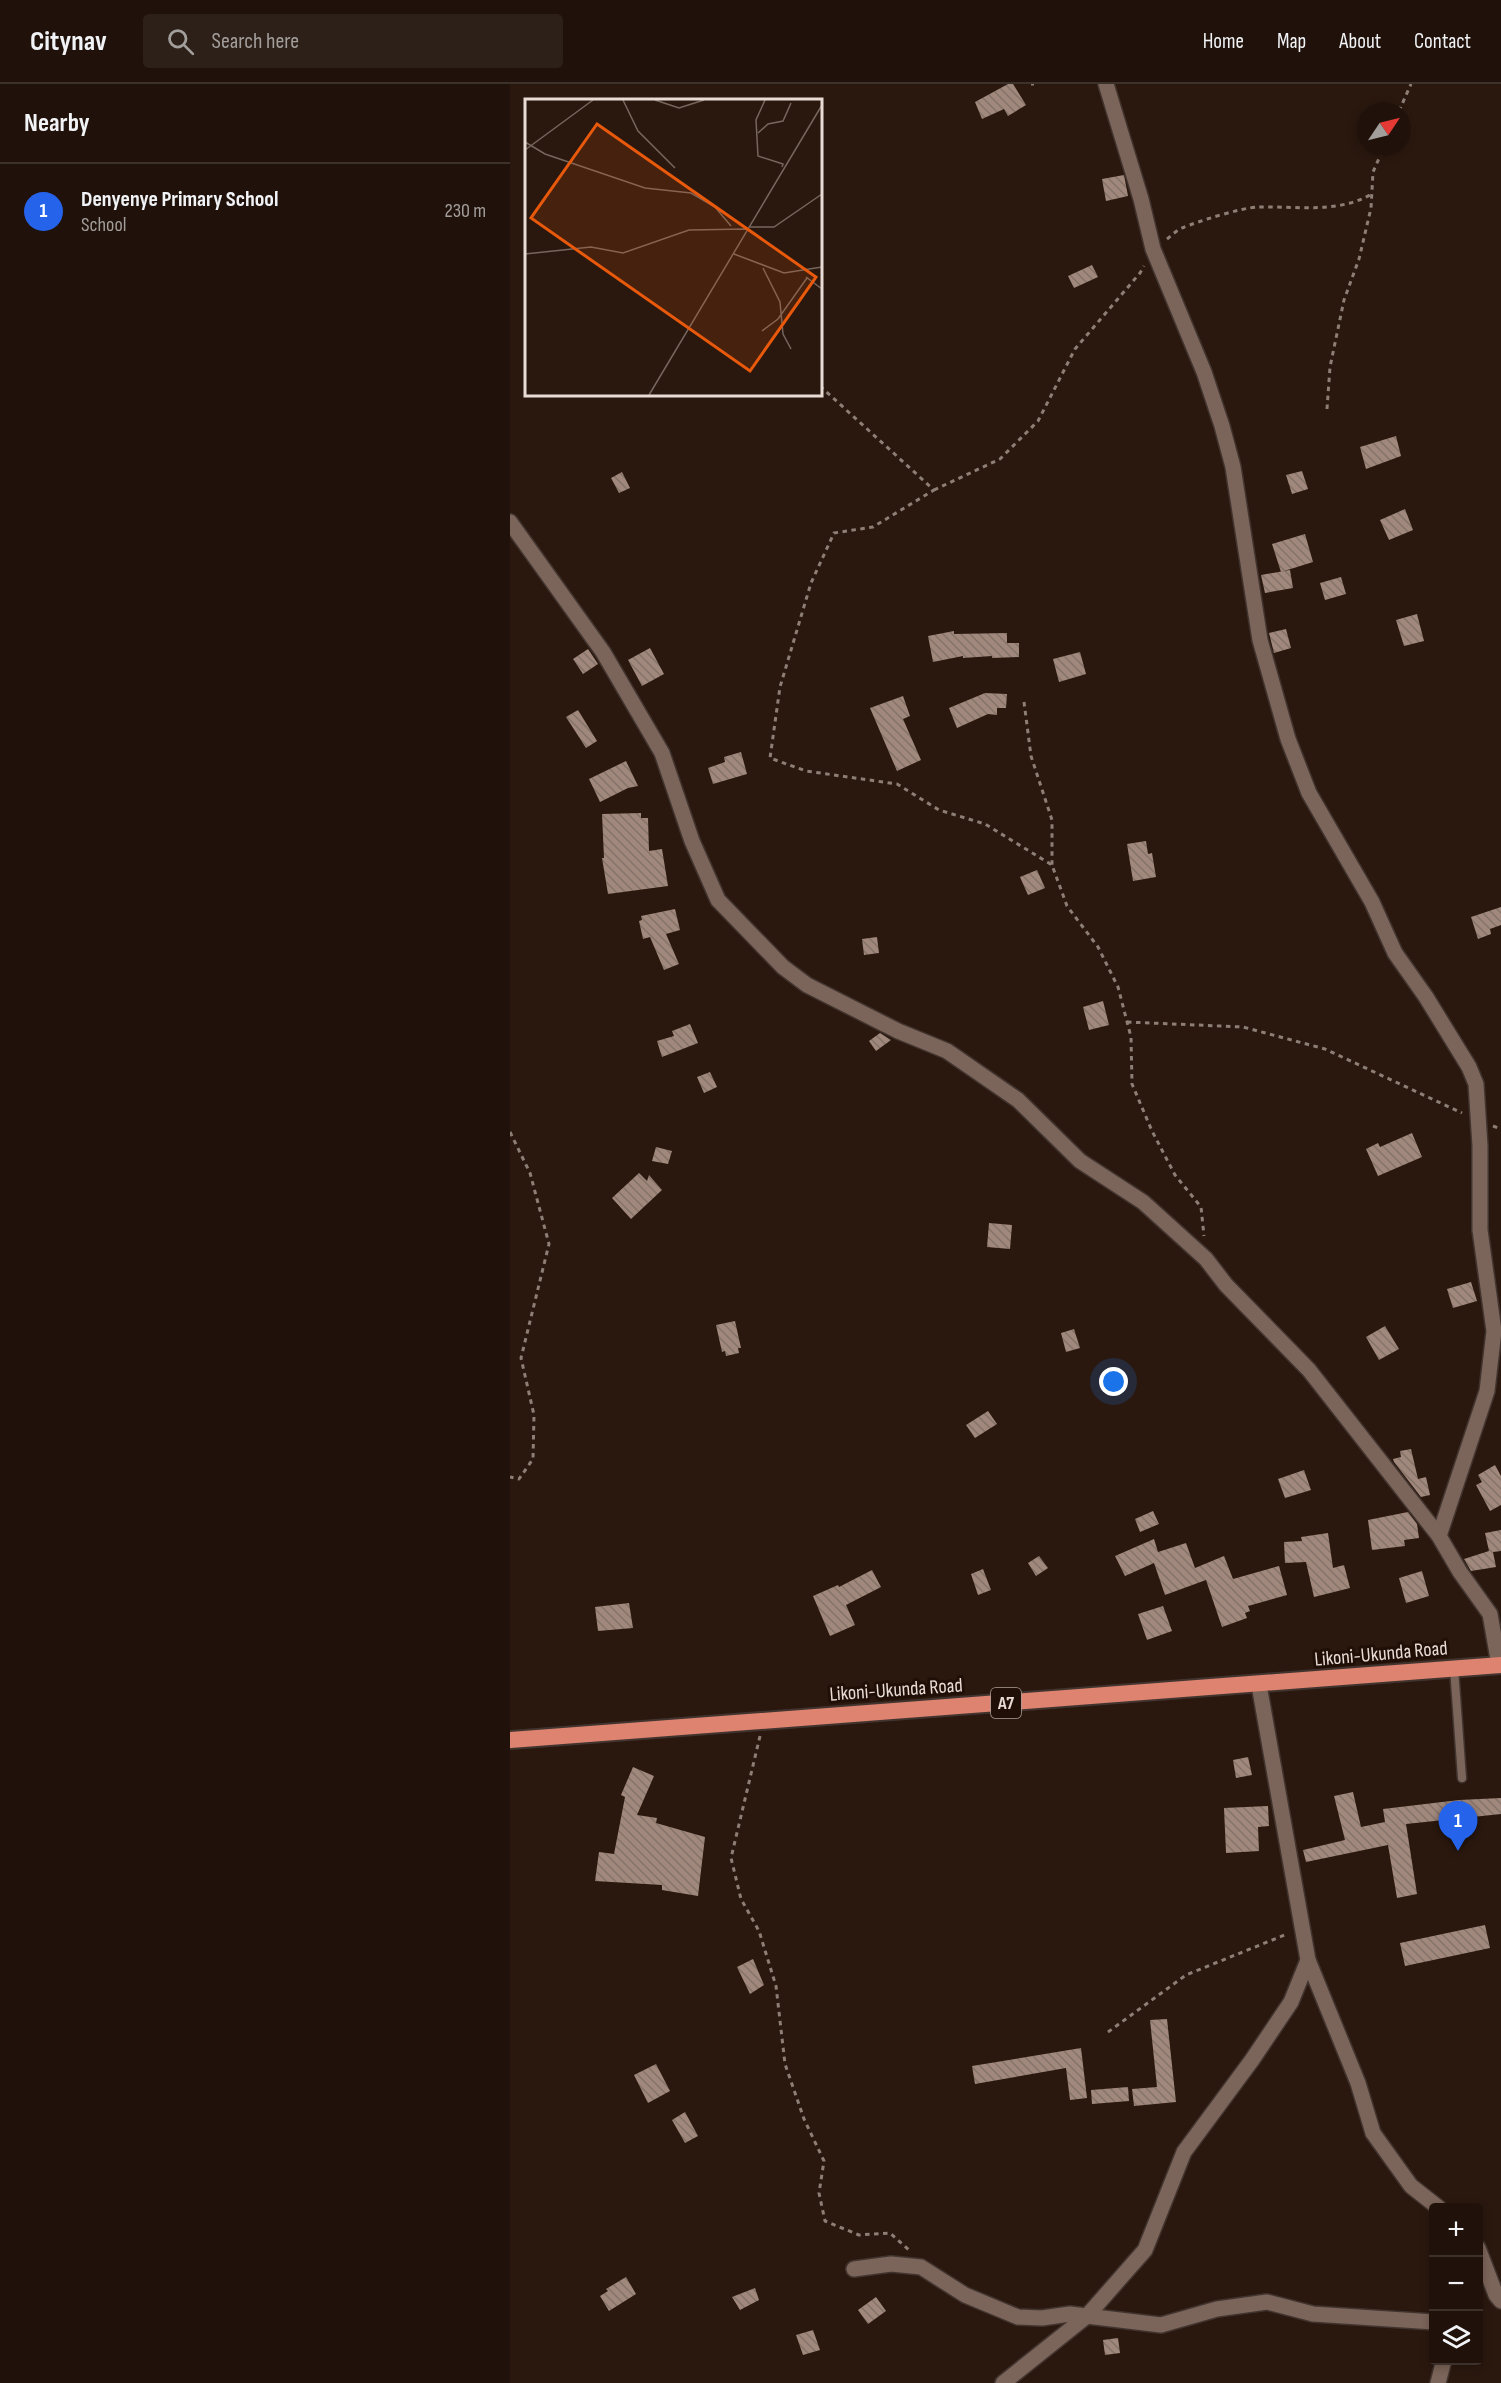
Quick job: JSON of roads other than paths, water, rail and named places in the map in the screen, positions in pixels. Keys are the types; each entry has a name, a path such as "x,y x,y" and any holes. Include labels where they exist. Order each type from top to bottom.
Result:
{"highway":[{"name":"Likoni-Ukunda Road","path":"510,1740 1500,1665"}],"street":[{"path":"1106,84 1141,199 1153,249 1204,372 1222,426 1233,467 1260,640 1288,739 1309,794 1372,902 1395,953 1426,997 1469,1067 1476,1084 1480,1230 1494,1331 1487,1391 1438,1536"},
{"path":"510,522 603,652 662,753 692,841 718,900 783,967 807,985 898,1031 947,1051 1018,1100 1080,1161 1143,1202 1206,1259 1227,1285 1309,1370 1438,1536 1490,1614 1500,1665"},
{"path":"1258,1685 1308,1960 1358,2083 1373,2133 1411,2186 1433,2203"},
{"path":"1003,2383 1088,2316 1144,2250 1184,2152 1252,2060 1291,2002 1308,1960"},
{"path":"854,2269 891,2264 921,2267 964,2295 1018,2317 1042,2319 1070,2314 1161,2325 1216,2308 1267,2302 1313,2314 1429,2322"},
{"path":"1483,2271 1501,2301"},
{"path":"1438,2383 1443,2365"}],"lane":[{"path":"1454,1668 1462,1778"}],"place":[{"name":"Denyenye Primary School","path":"1458,1851"}]}
